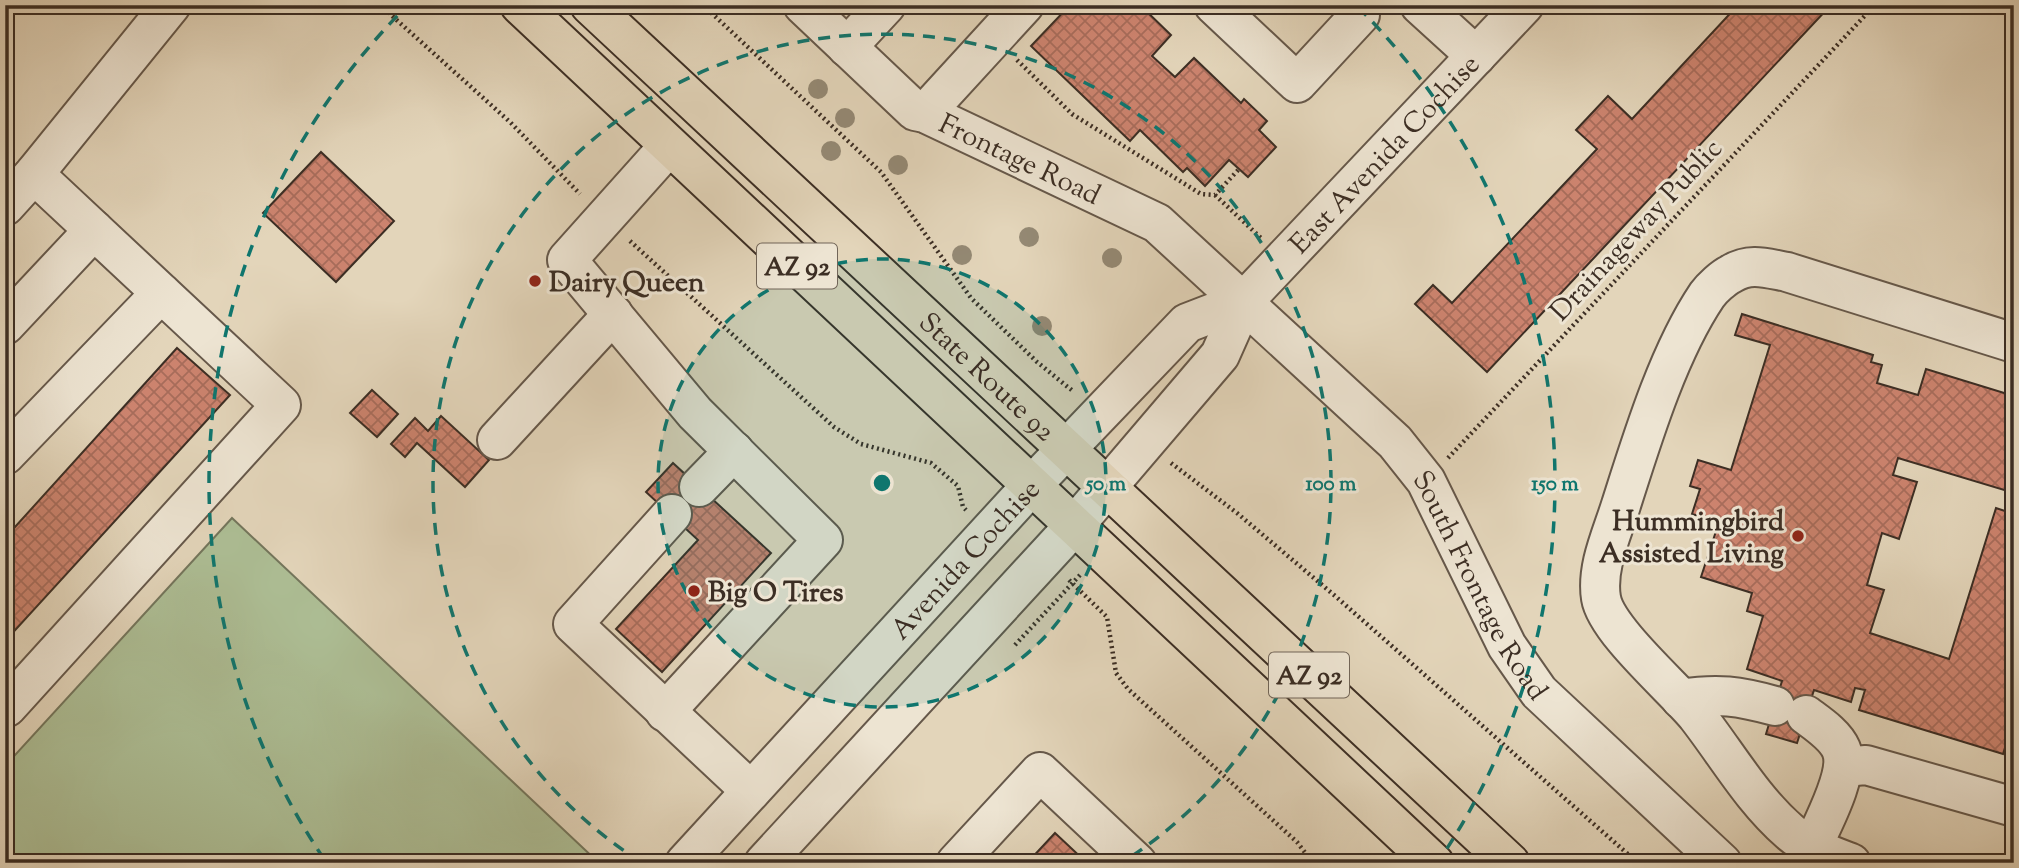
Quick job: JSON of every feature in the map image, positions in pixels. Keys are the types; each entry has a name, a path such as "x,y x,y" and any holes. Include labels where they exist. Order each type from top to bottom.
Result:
{"main road":[{"name":"State Route 92","path":"520,5 1433,863"},
{"name":"State Route 92","path":"590,5 1510,863"}],"street":[{"path":"5,206 171,5"},
{"name":"Frontage Road","path":"803,5 915,111 925,113 1157,223 1244,301"},
{"path":"848,47 886,5"},
{"path":"925,113 1024,5"},
{"path":"1214,5 1297,83 1360,9"},
{"path":"1420,5 1476,57"},
{"name":"East Avenida Cochise","path":"1244,301 1524,5"},
{"path":"665,712 823,540 695,413 567,260 669,146"},
{"path":"7,707 281,405 34,174"},
{"path":"5,325 94,230"},
{"path":"1851,863 1812,847 1793,835 1745,785 1697,716 1635,649 1606,612 1601,599 1604,559 1642,438 1679,346 1709,292 1730,274 1751,265 1787,272 2014,343"},
{"path":"5,455 161,293"},
{"name":"Avenida Cochise","path":"685,863 1066,448 1187,323 1244,301"},
{"name":"Avenida Cochise","path":"764,863 1074,526 1220,355 1244,301"},
{"name":"South Frontage Road","path":"1244,301 1395,442 1426,481 1507,646 1539,692 1722,863"},
{"path":"497,440 613,314"},
{"path":"699,487 734,451"},
{"path":"672,514 573,624 751,791"},
{"path":"1681,699 1712,694 1746,698 1790,711 1828,733 1841,749 1844,766 1812,847"},
{"path":"1844,766 1866,765 2014,807"},
{"path":"956,863 1040,772 1137,863"}],"path":[{"path":"380,5 510,122 605,218 834,427 861,444 931,463 958,486 963,508 993,528"},
{"name":"Drainageway Public","path":"1426,481 1875,5"},
{"path":"994,38 1072,114 1201,194 1215,195 1283,259"},
{"path":"1215,195 1239,169"},
{"path":"1042,561 1074,583 1107,617 1116,673 1128,689 1297,842 1312,863"}],"green space":[{"path":"232,518 599,863 5,863 5,766"}],"building":[{"path":"1070,5 1140,5 1171,35 1152,56 1175,77 1194,58 1241,103 1244,99 1267,121 1259,130 1276,147 1248,177 1229,160 1205,186 1187,168 1183,172 1140,130 1130,141 1031,46"},
{"path":"1738,5 1831,5 1487,372 1415,304 1433,285 1452,303 1597,149 1576,130 1608,96 1632,119"},
{"path":"321,152 394,221 336,282 263,213"},
{"name":"Hummingbird Assisted Living","path":"1742,314 1873,355 1871,362 1882,365 1877,383 1918,395 1926,369 2014,396 2014,493 1898,458 1893,475 1917,482 1899,539 1882,533 1867,585 1884,590 1870,633 1949,659 1996,508 2014,514 2014,719 2003,754 1859,710 1865,690 1855,688 1851,702 1814,690 1797,743 1766,734 1782,681 1747,669 1763,616 1747,611 1752,593 1701,577 1719,522 1692,514 1700,489 1690,486 1698,460 1731,470 1770,345 1735,335"},
{"path":"177,348 230,395 8,638 5,636 5,538"},
{"path":"372,390 398,414 377,437 350,413"},
{"path":"441,416 489,460 465,487 417,443 405,457 391,444 415,418 428,431"},
{"name":"Big O Tires","path":"673,463 771,553 662,672 616,629 698,540 646,492"},
{"path":"1055,833 1087,863 1027,863"}],"place":[{"name":"Dairy Queen","path":"535,281"},
{"name":"Hummingbird Assisted Living","path":"1798,536"},
{"name":"Big O Tires","path":"694,591"}]}
